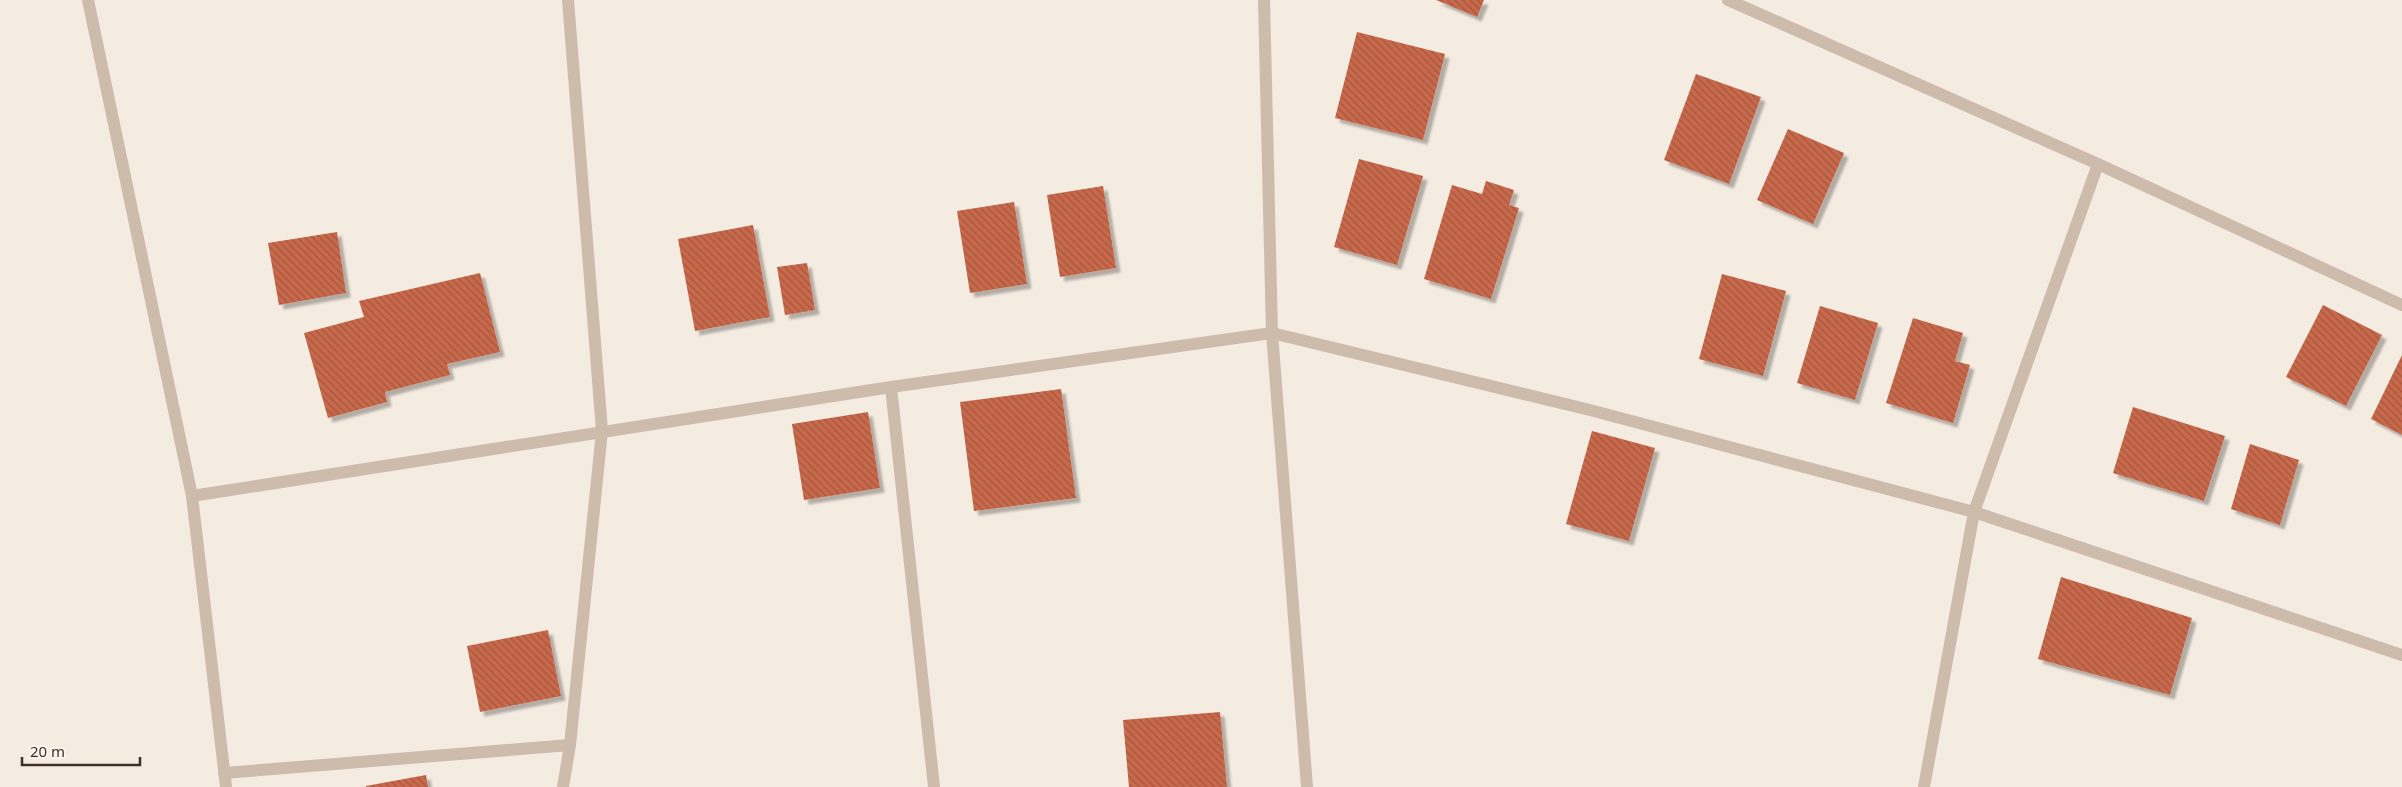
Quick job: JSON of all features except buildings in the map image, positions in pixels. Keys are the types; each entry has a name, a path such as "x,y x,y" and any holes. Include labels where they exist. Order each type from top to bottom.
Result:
{"street":[{"path":"88,0 192,496 226,787"},
{"path":"563,787 570,745 602,431 568,0"},
{"path":"1264,0 1272,333 1307,787"},
{"path":"1728,0 2098,164 2402,305"},
{"path":"1924,787 1974,512 2098,164"},
{"path":"192,496 891,387 1272,333 1590,410 1974,512 2402,655"},
{"path":"891,387 934,787"},
{"path":"224,773 570,745"}]}
